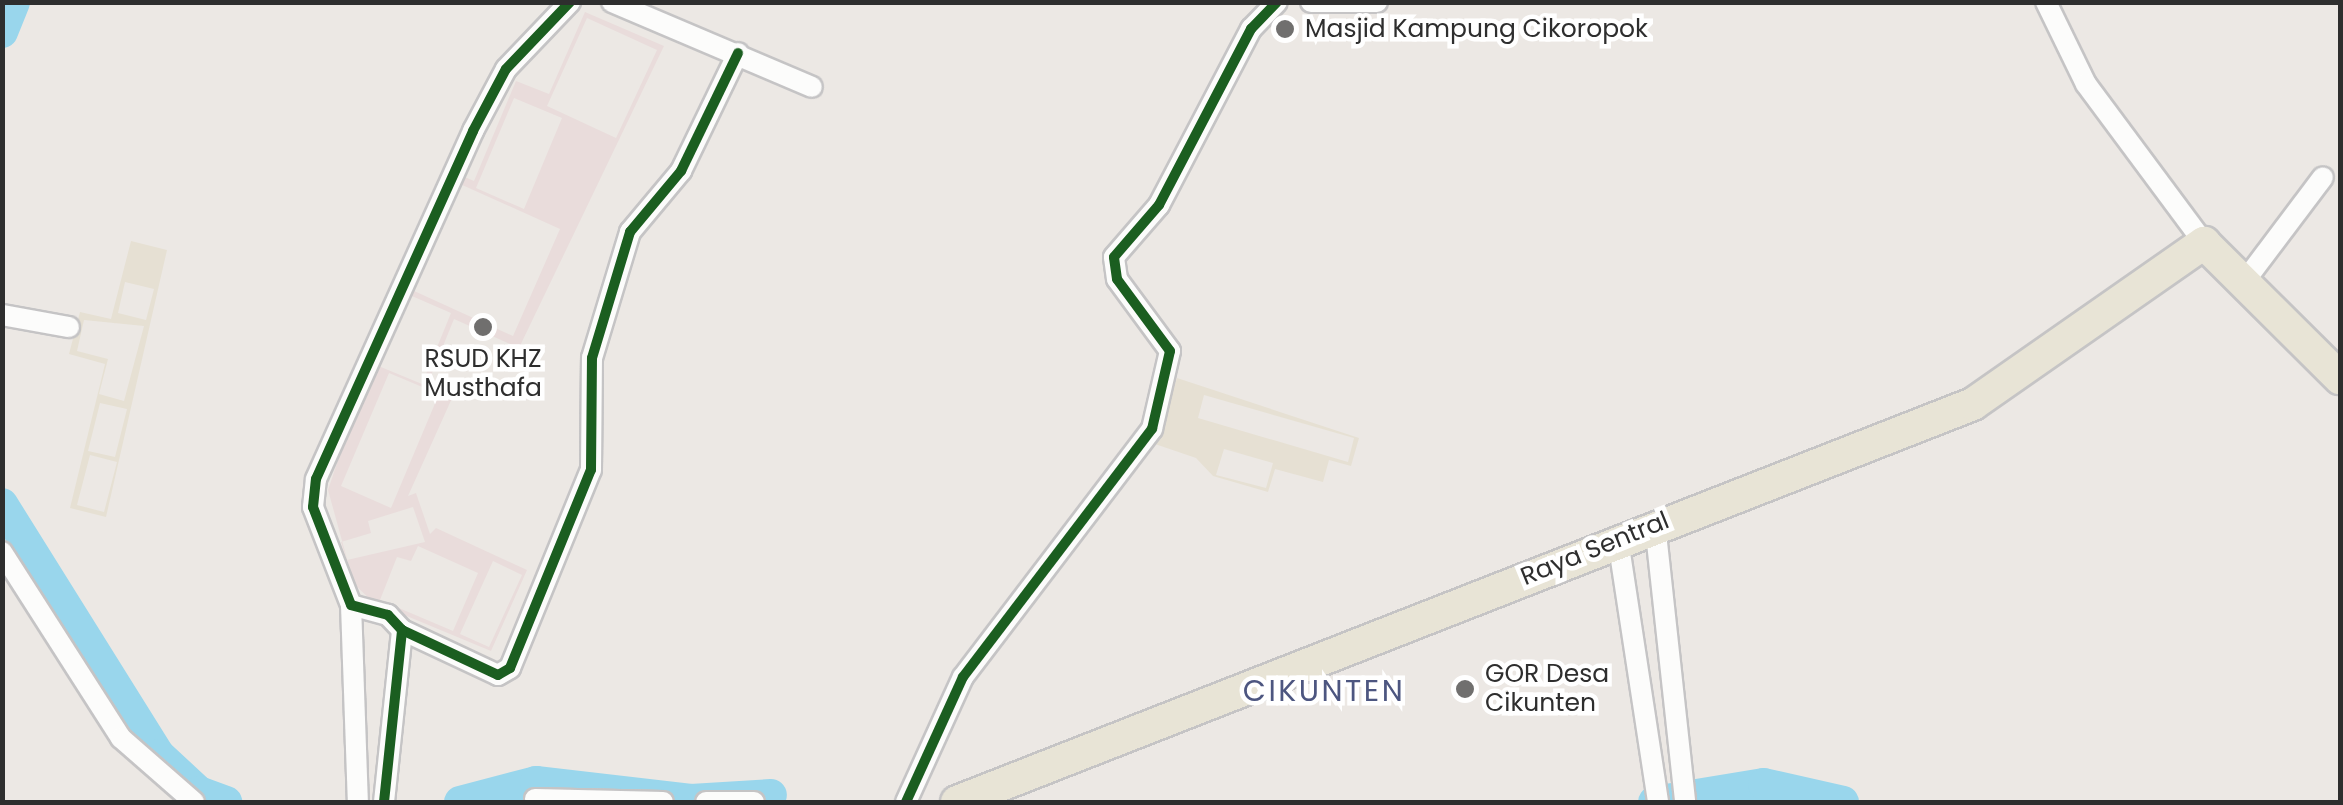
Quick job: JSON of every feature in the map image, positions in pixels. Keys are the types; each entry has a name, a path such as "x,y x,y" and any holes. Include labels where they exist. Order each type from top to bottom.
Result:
{"main road":[{"path":"2204,243 2340,378"},
{"name":"Raya Sentral","path":"957,802 1655,524 1973,404 2204,243"}],"street":[{"path":"358,802 352,605 313,508 334,426 506,70 570,2"},
{"path":"612,2 812,87"},
{"path":"906,802 963,677 1152,428 1170,351 1117,279 1114,257 1159,205 1251,30 1278,2"},
{"path":"1311,2 1376,2"},
{"path":"2046,2 2086,84 2204,243"},
{"path":"352,605 388,614 402,630 498,675 510,668 591,470 592,358 630,232 681,171 738,53"},
{"path":"2244,282 2323,177"},
{"path":"2,315 70,327"},
{"path":"1655,524 1685,802"},
{"path":"1618,540 1658,802"},
{"path":"2,552 121,738 194,802"},
{"path":"384,802 390,694 402,630"},
{"path":"353,692 390,694"},
{"path":"535,800 663,802"},
{"path":"714,800 754,802"}],"shaded area":[{"name":"RSUD KHZ Musthafa","path":"585,12 664,46 519,348 454,319 428,383 453,396 408,496 416,493 430,534 436,528 527,570 491,651 373,602 354,584 347,560 425,542 413,507 368,521 371,533 342,542 328,490 373,356 453,172 474,181 516,81 549,94","holes":["587,18 657,50 616,138 547,106","514,98 562,118 524,209 476,188","460,184 560,229 513,336 412,290","405,293 451,313 422,384 376,365","389,373 439,394 391,508 341,486","418,546 478,573 453,631 380,600 397,557 411,561","493,561 522,575 489,647 460,634"]},
{"path":"131,241 167,250 106,517 70,508 105,364 69,354 80,312 111,319","holes":["125,282 154,289 146,320 118,313","84,320 144,326 124,401 99,394 108,359 77,351","100,403 127,409 115,457 88,451","90,455 117,462 104,512 77,505"]},
{"path":"1177,378 1359,438 1351,466 1329,460 1323,482 1275,469 1268,492 1213,476 1196,458 1155,444","holes":["1204,395 1354,438 1348,462 1198,418","1224,449 1273,463 1266,488 1216,475"]}],"waterway":[{"path":"2,32 14,2"},
{"path":"2,504 159,755 199,792 226,802"},
{"path":"460,802 536,782 691,800 771,795"},
{"path":"1654,802 1764,784 1843,802"}],"cycle path":[{"path":"384,802 402,630 388,615 351,605 313,507 316,479 473,131 506,69 570,2"},
{"path":"906,802 963,677 1152,429 1170,351 1117,279 1114,257 1159,205 1251,29 1277,2"},
{"path":"402,630 498,675 510,668 591,470 592,358 630,232 681,171 738,53"}],"place":[{"name":"Masjid Kampung Cikoropok","path":"1285,29"},
{"name":"RSUD KHZ Musthafa","path":"483,327"},
{"name":"GOR Desa Cikunten","path":"1465,689"}],"district":[{"name":"CIKUNTEN","path":"1324,691"}]}
